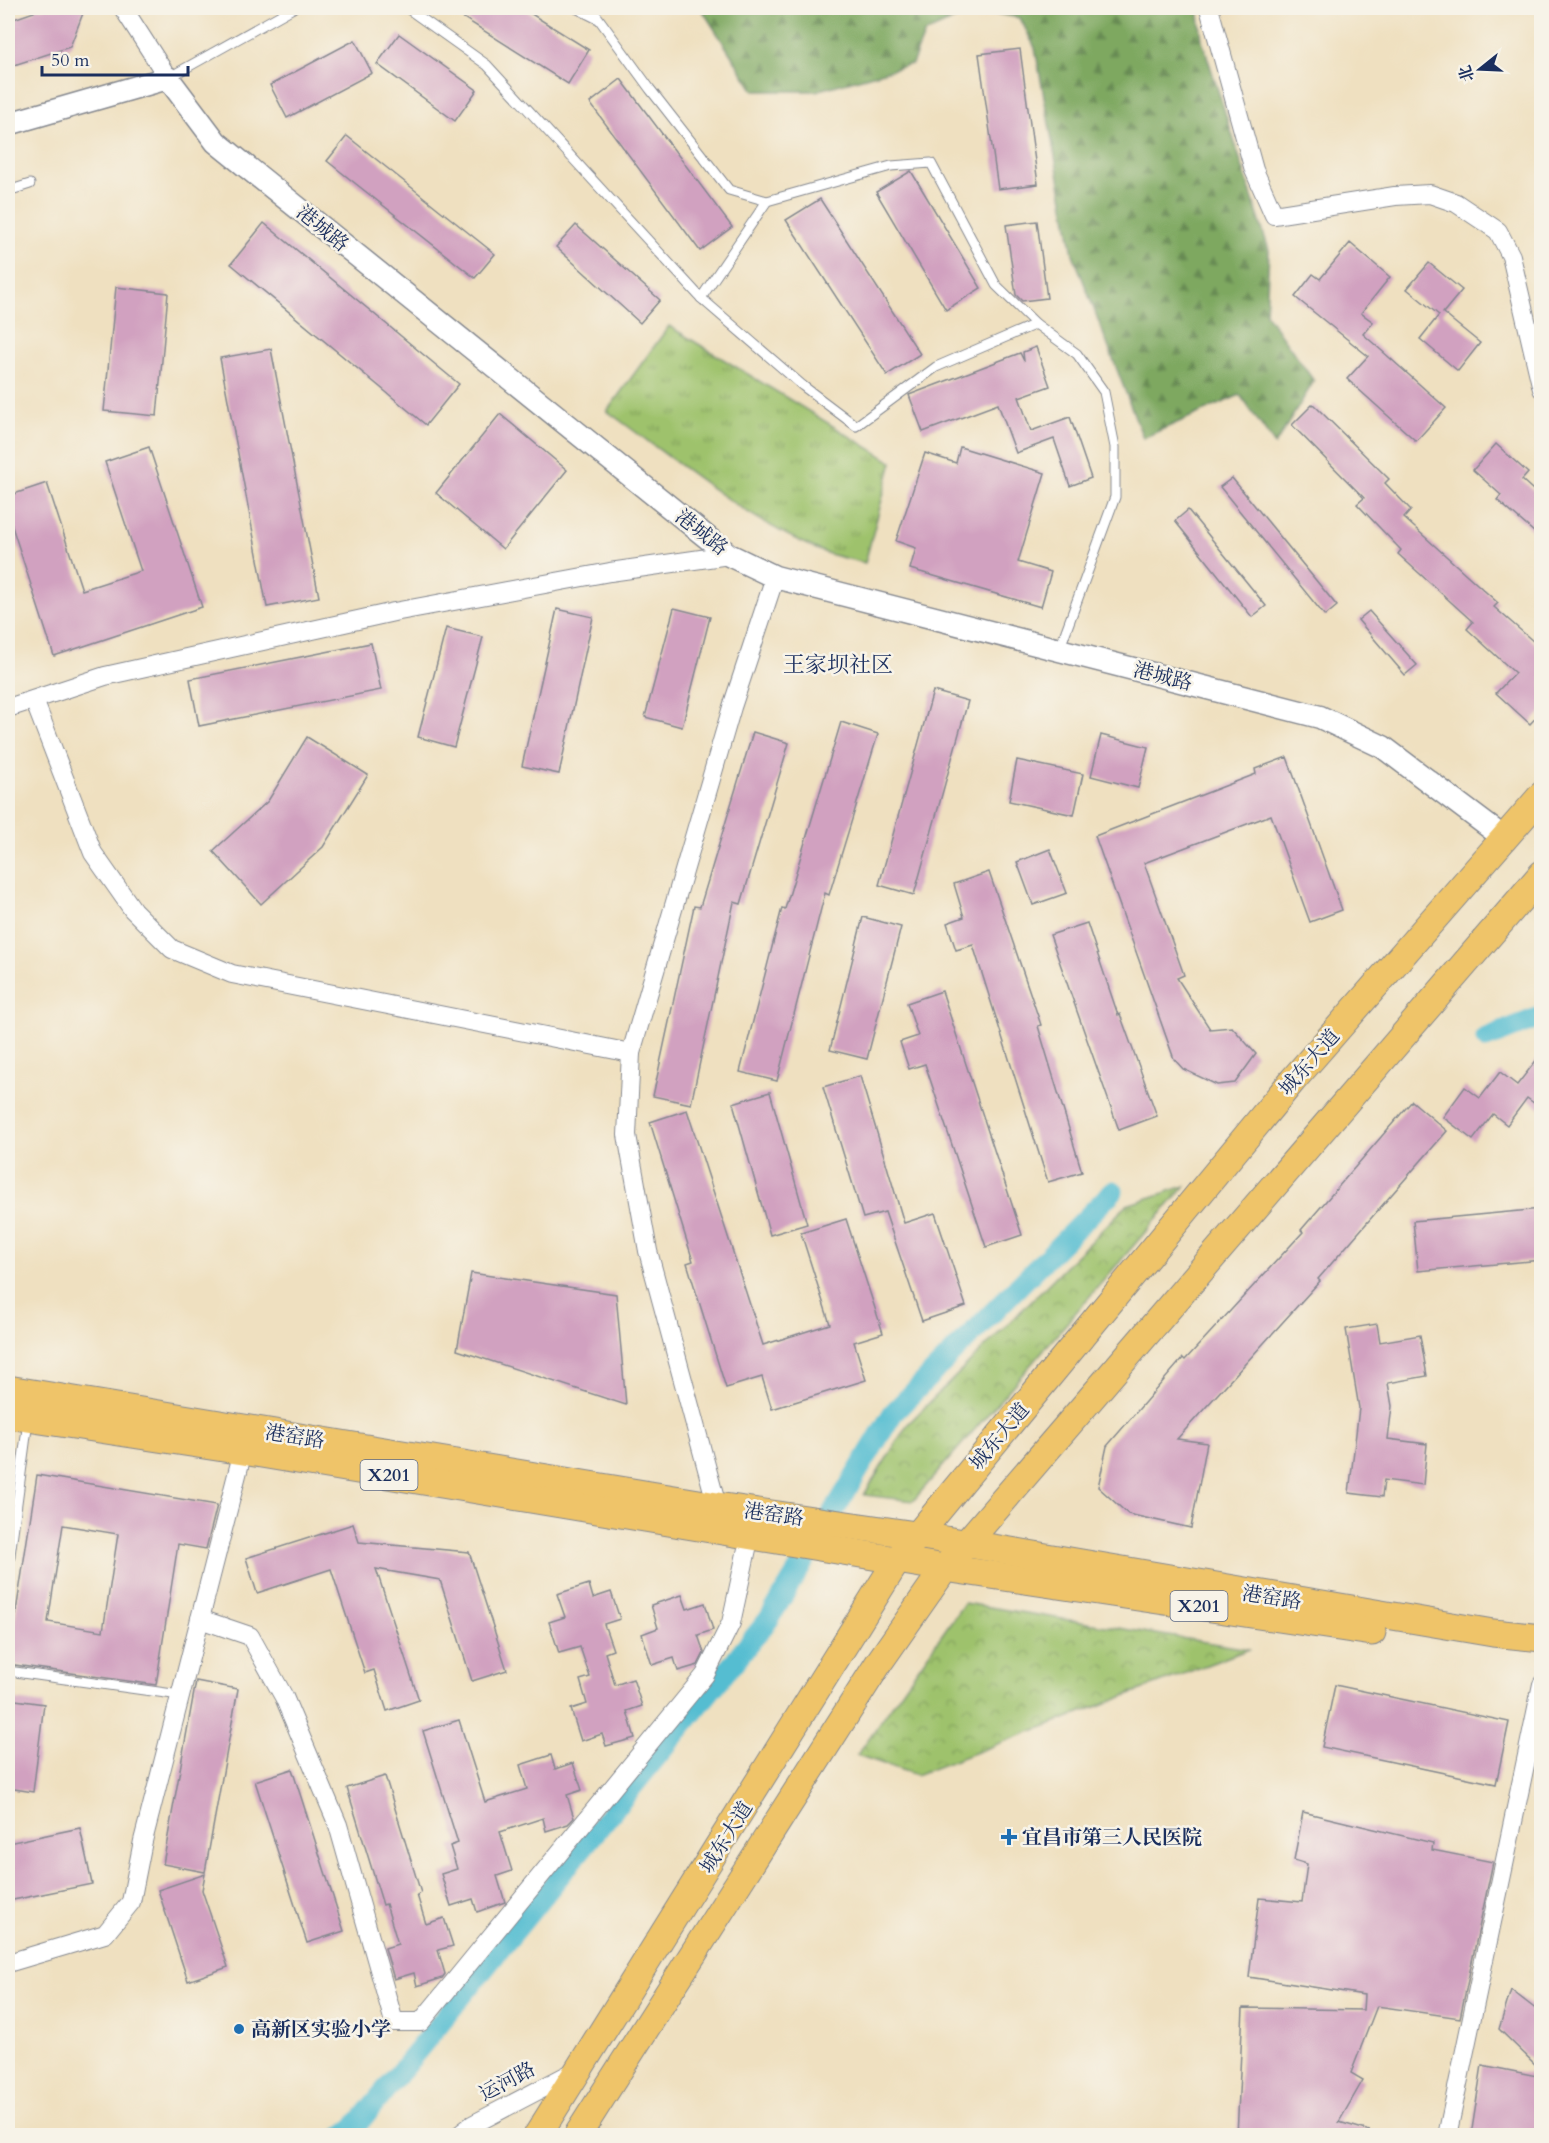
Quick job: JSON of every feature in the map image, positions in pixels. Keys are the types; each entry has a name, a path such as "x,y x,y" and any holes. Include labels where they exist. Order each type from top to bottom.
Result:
{"main road":[{"name":"城东大道","path":"537,2136 898,1559 1293,1080 1542,795"},
{"name":"城东大道","path":"577,2136 880,1661 945,1568 1542,874"},
{"name":"港窑路","path":"8,1389 717,1506 763,1529"},
{"name":"港窑路","path":"18,1416 763,1529 860,1540 916,1535 964,1545 1493,1633 1542,1638"},
{"name":"港窑路","path":"860,1540 898,1559 945,1568 1491,1650 1542,1655"}],"street":[{"path":"8,124 168,78 123,8"},
{"path":"1209,8 1254,170 1274,215 1395,196 1430,194 1456,202 1498,231 1511,256 1542,389"},
{"name":"港城路","path":"168,78 216,142 729,555 774,577 1320,717 1383,747 1504,838"},
{"path":"8,708 105,676 394,612 610,572 729,555"},
{"path":"717,1506 648,1251 627,1135 631,1053 732,707 774,577"},
{"path":"34,700 93,853 133,910 171,949 232,974 631,1053"},
{"path":"8,1963 105,1934 131,1902 143,1841 243,1451"},
{"path":"200,1619 250,1636 284,1697 338,1826 394,2022 421,2022 705,1675 731,1623 763,1529"},
{"path":"1447,2136 1542,1684"},
{"name":"运河路","path":"458,2136 472,2125 579,2069"}],"lane":[{"path":"168,78 293,8"},
{"path":"407,8 487,65 701,298 803,386 856,426 936,367 1036,324"},
{"path":"576,8 598,19"},
{"path":"591,8 729,190 767,201 891,166 932,163 996,285 1036,324 1077,354 1104,392 1115,447 1115,497 1059,650"},
{"path":"8,191 30,184"},
{"path":"701,298 767,201"},
{"path":"8,1570 18,1416"},
{"path":"8,1671 180,1695"}],"green space":[{"path":"701,8 1198,8 1202,40 1269,250 1266,314 1314,381 1275,445 1240,395 1143,438 1073,254 1035,48 1020,18 976,10 925,33 912,64 816,91 754,91"},
{"path":"669,326 892,462 865,563 821,551 764,522 710,487 607,411"},
{"path":"1185,1186 913,1501 864,1495 907,1425 1127,1205"},
{"path":"964,1603 1249,1649 916,1775 857,1755"}],"building":[{"path":"36,8 85,8 70,47 8,67 8,21 34,12"},
{"path":"448,8 522,8 589,50 568,84"},
{"path":"399,34 477,90 455,121 377,64"},
{"path":"355,40 372,73 287,118 270,85"},
{"path":"1020,49 1038,184 998,189 979,54"},
{"path":"621,79 732,227 700,251 590,103"},
{"path":"347,136 495,254 475,278 327,161"},
{"path":"911,171 981,288 946,310 876,192"},
{"path":"820,199 920,354 887,375 786,220"},
{"path":"1037,221 1047,298 1022,301 1016,295 1006,225"},
{"path":"264,223 459,384 426,425 231,264"},
{"path":"576,225 660,300 640,323 556,247"},
{"path":"1350,243 1390,277 1361,313 1373,322 1363,334 1446,408 1416,441 1347,379 1368,356 1295,297 1313,274 1320,279"},
{"path":"1429,263 1462,290 1443,313 1480,343 1458,371 1420,339 1439,315 1407,289"},
{"path":"116,287 168,293 157,416 104,411"},
{"path":"1036,347 1050,386 1019,397 1031,431 1070,417 1091,478 1070,486 1054,439 1016,453 998,404 923,432 909,395 1020,353 1024,361 1023,352"},
{"path":"271,349 319,597 267,607 220,358"},
{"path":"1313,404 1389,479 1385,483 1411,510 1404,518 1498,603 1494,607 1542,649 1542,711 1530,724 1496,693 1515,673 1467,629 1473,622 1398,554 1401,550 1357,504 1364,498 1292,425"},
{"path":"500,414 567,470 503,549 436,493"},
{"path":"1496,444 1528,473 1522,480 1542,498 1542,539 1497,500 1501,495 1473,470"},
{"path":"149,447 202,607 54,656 8,514 8,496 47,483 82,590 141,571 105,462"},
{"path":"960,447 1045,473 1018,562 1051,572 1041,607 910,569 916,548 896,541 925,453 956,463"},
{"path":"1232,478 1337,606 1325,616 1220,487"},
{"path":"1188,510 1266,606 1252,617 1175,521"},
{"path":"674,608 710,617 682,727 645,717"},
{"path":"557,609 593,617 559,774 522,766"},
{"path":"1369,611 1417,665 1405,675 1358,620"},
{"path":"446,628 483,637 454,747 418,737"},
{"path":"371,643 381,690 199,726 190,679"},
{"path":"933,691 968,701 914,895 879,885"},
{"path":"841,722 878,734 829,895 825,893 777,1081 740,1072 782,908 785,909"},
{"path":"753,732 789,743 741,904 734,902 691,1104 653,1096 694,906 700,907"},
{"path":"1101,735 1148,747 1138,788 1091,776"},
{"path":"307,737 368,775 323,847 261,904 213,851 268,801"},
{"path":"1287,757 1342,910 1310,922 1271,815 1144,863 1184,975 1177,978 1210,1029 1232,1027 1256,1054 1235,1083 1217,1085 1183,1069 1174,1059 1095,836 1256,774 1255,769"},
{"path":"1017,760 1083,774 1074,815 1009,801"},
{"path":"1050,849 1067,893 1033,905 1017,862"},
{"path":"989,872 1041,1025 1038,1026 1082,1172 1048,1182 973,945 956,950 947,923 964,917 954,884"},
{"path":"863,917 901,927 867,1059 830,1050"},
{"path":"1087,923 1118,1015 1120,1014 1157,1116 1119,1130 1050,935"},
{"path":"942,991 1022,1235 986,1247 925,1064 909,1069 900,1042 918,1036 907,1003"},
{"path":"1542,1053 1542,1109 1527,1098 1507,1125 1493,1114 1473,1140 1443,1117 1465,1087 1480,1098 1500,1072 1517,1085"},
{"path":"860,1076 904,1223 935,1213 966,1306 922,1321 885,1212 863,1218 823,1087"},
{"path":"770,1092 807,1224 770,1235 733,1103"},
{"path":"1412,1101 1447,1131 1318,1279 1320,1281 1177,1439 1207,1443 1191,1528 1128,1514 1098,1487 1107,1446 1183,1358 1185,1360 1303,1232 1301,1230"},
{"path":"687,1110 763,1345 830,1324 801,1233 846,1219 883,1333 854,1342 866,1380 772,1409 762,1377 726,1388 687,1263 693,1261 650,1122"},
{"path":"1542,1209 1542,1260 1418,1271 1413,1221"},
{"path":"471,1273 616,1294 626,1405 457,1350"},
{"path":"1377,1324 1380,1342 1420,1335 1427,1376 1388,1383 1392,1406 1388,1439 1427,1444 1423,1485 1384,1480 1382,1497 1349,1493 1359,1408 1346,1329"},
{"path":"37,1475 217,1505 206,1549 178,1544 156,1685 8,1664","holes":["63,1525 118,1534 103,1631 48,1622"]},
{"path":"353,1524 359,1542 469,1552 507,1670 472,1681 440,1580 376,1569 419,1700 387,1711 374,1670 365,1673 331,1569 257,1593 246,1558"},
{"path":"589,1584 593,1598 611,1592 620,1619 604,1624 613,1650 605,1653 615,1685 633,1679 642,1706 627,1711 635,1738 606,1746 602,1734 581,1741 571,1709 587,1704 580,1680 590,1677 580,1647 559,1653 549,1622 565,1617 557,1594"},
{"path":"682,1595 687,1609 705,1603 713,1630 698,1635 704,1653 698,1665 678,1671 674,1658 652,1665 642,1634 658,1628 651,1605"},
{"path":"196,1681 238,1689 205,1872 163,1864"},
{"path":"1335,1685 1509,1722 1496,1784 1322,1747"},
{"path":"8,1699 44,1704 33,1792 8,1788"},
{"path":"459,1720 485,1802 527,1789 520,1765 551,1755 555,1769 573,1763 582,1790 567,1795 574,1818 568,1824 546,1831 543,1818 500,1832 512,1871 497,1876 505,1902 477,1912 473,1899 451,1906 441,1874 457,1869 450,1846 458,1843 423,1731"},
{"path":"292,1769 344,1931 307,1943 255,1781"},
{"path":"385,1776 421,1893 417,1895 426,1924 444,1918 453,1946 438,1950 445,1974 442,1978 417,1986 414,1973 394,1979 385,1948 398,1944 386,1904 383,1905 347,1788"},
{"path":"1303,1812 1433,1843 1432,1850 1493,1862 1460,2018 1377,2006 1351,2073 1363,2080 1339,2122 1370,2131 1370,2136 1237,2136 1243,2008 1363,2010 1364,1995 1249,1977 1259,1898 1302,1902 1307,1864 1294,1860"},
{"path":"80,1828 92,1884 8,1901 8,1843"},
{"path":"205,1874 202,1890 228,1967 188,1981 158,1890"},
{"path":"1511,1990 1542,2014 1542,2071 1499,2029"},
{"path":"1482,2065 1542,2077 1542,2136 1471,2136"}],"waterway":[{"path":"1486,1038 1542,1016"},
{"path":"343,2136 356,2126 769,1619 893,1413 1113,1191"}],"place":[{"name":"宜昌市第三人民医院","path":"1009,1837"},
{"name":"高新区实验小学","path":"239,2029"}],"district":[{"name":"王家坝社区","path":"838,664"}]}
